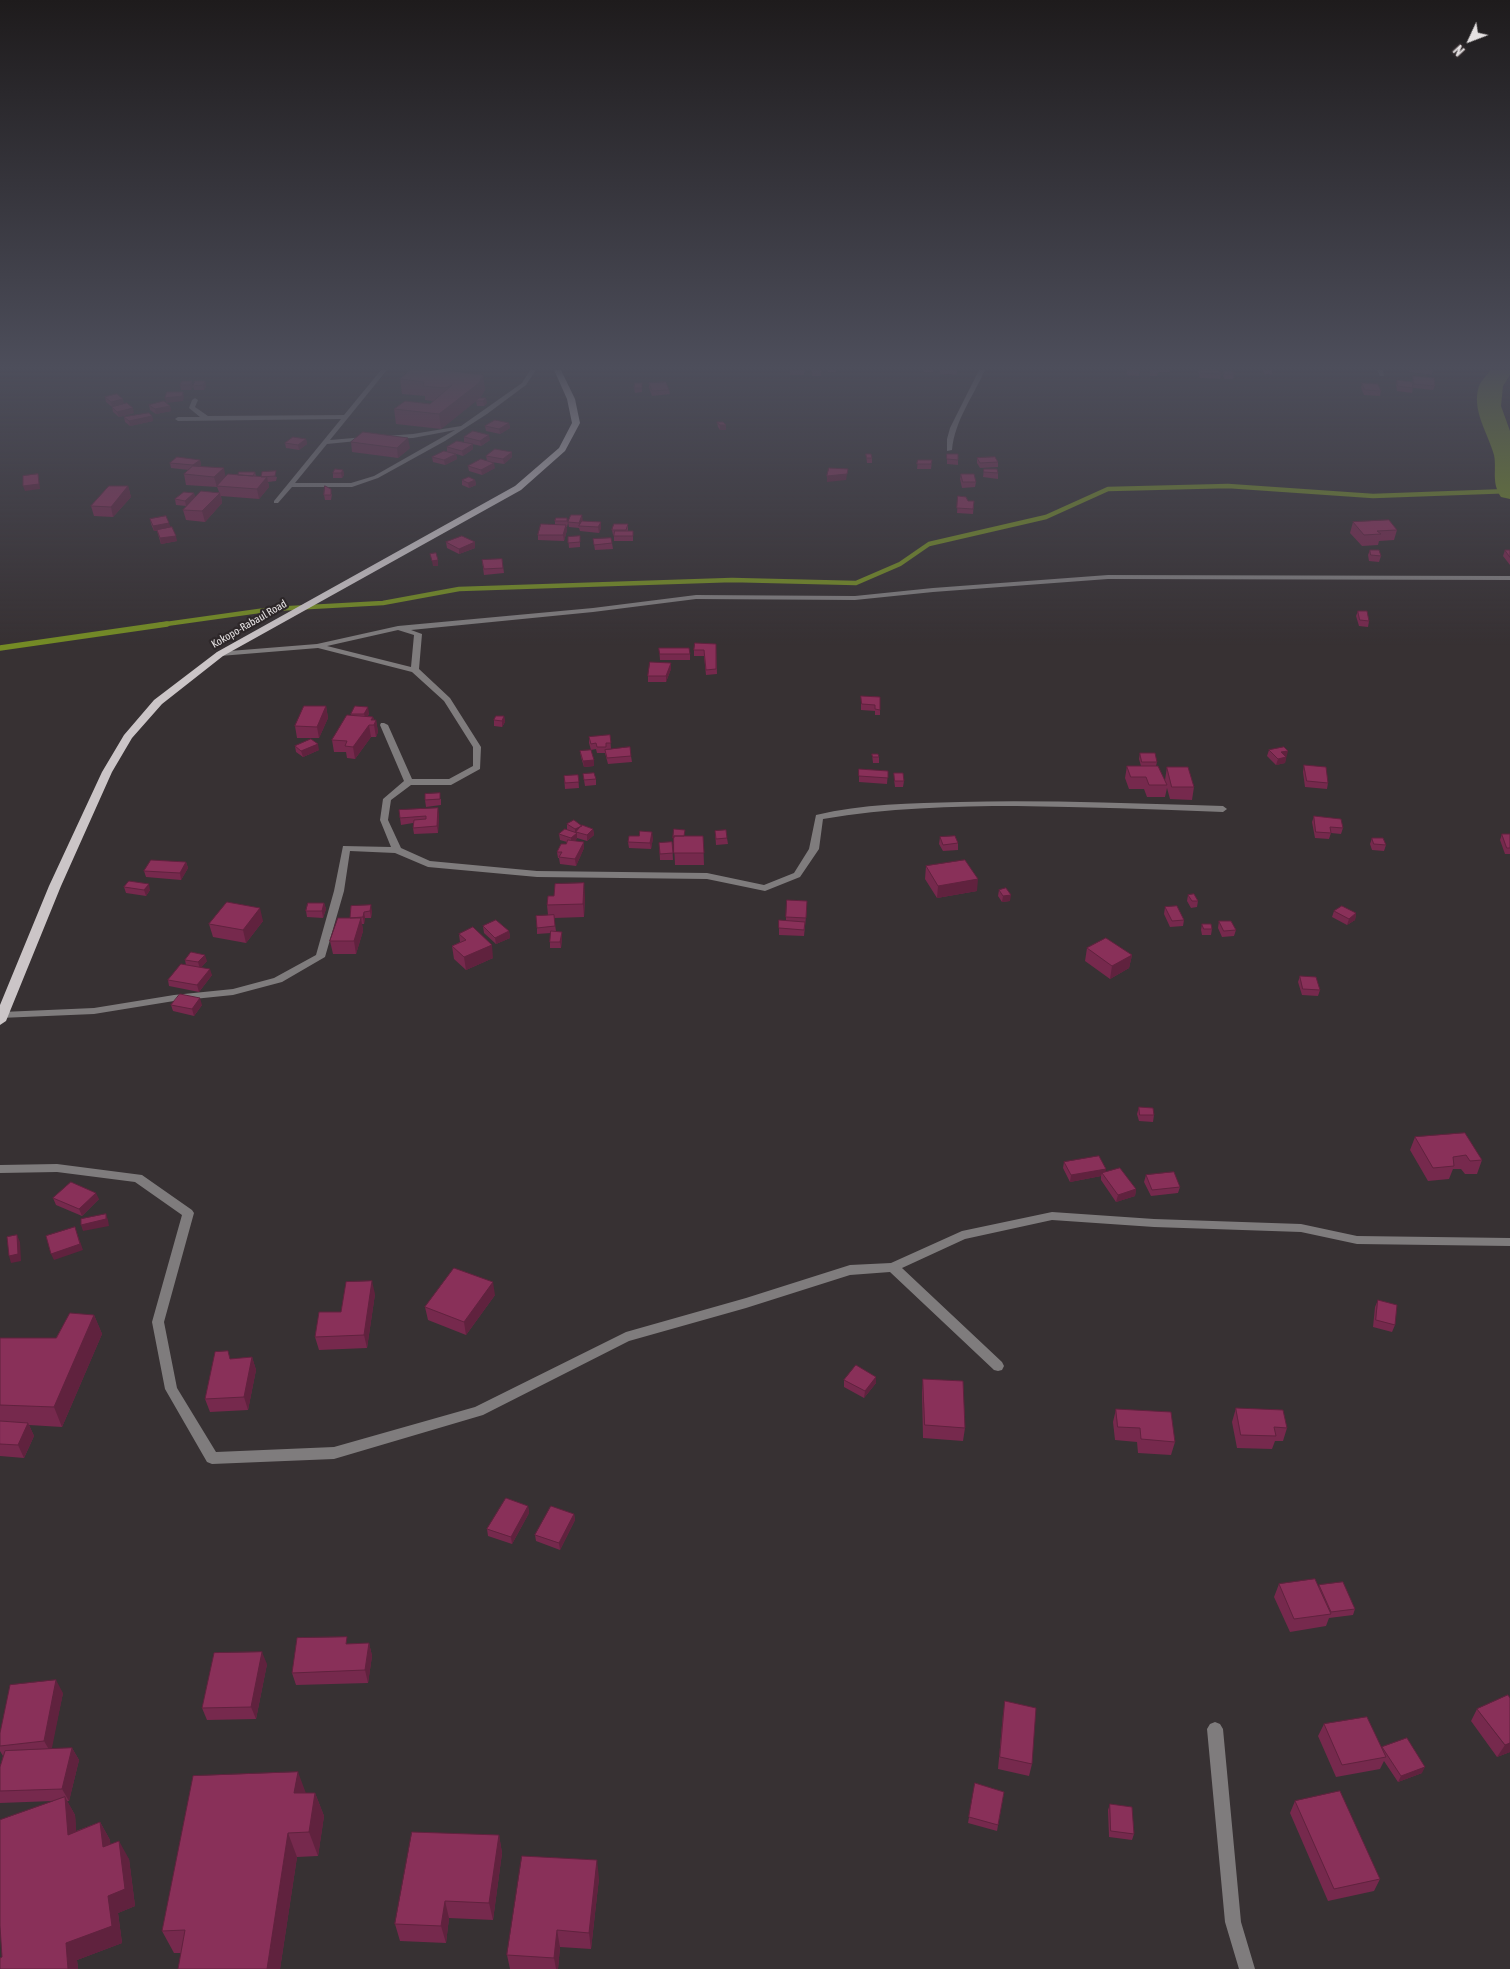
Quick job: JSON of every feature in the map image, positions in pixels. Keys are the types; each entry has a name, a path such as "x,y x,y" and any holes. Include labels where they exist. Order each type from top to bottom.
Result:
{"main road":[{"name":"Kokopo-Rabaul Road","path":"1,1018 55,886 107,772 128,737 158,702 220,654 518,488 547,462"}],"street":[{"path":"276,502 310,462"},
{"path":"291,485 352,485 376,477 405,462"},
{"path":"220,654 318,646 398,628 593,610 696,597 855,598 933,590 1108,577 1510,578"},
{"path":"398,628 418,634 415,670"},
{"path":"318,646 415,670 447,700 477,748 477,767 451,782 409,782 387,799 384,820 397,850"},
{"path":"384,726 409,782"},
{"path":"1,1018 94,1011 174,998 233,992 278,980 320,957 339,891 346,848 397,850 428,864 538,874 708,876 765,888 797,875 814,850 819,817 841,813 920,806 1042,803 1224,809"},
{"path":"0,1169 57,1168 138,1178 188,1213 158,1322 171,1389 212,1458 334,1453 478,1411 626,1337 746,1304 850,1270 893,1268 962,1235 1052,1216 1154,1223 1301,1228 1357,1240 1510,1242"},
{"path":"893,1268 998,1366"},
{"path":"1215,1729 1233,1922 1247,1969"}],"building":[{"path":"171,462 197,462 193,465 170,463"},
{"path":"476,462 494,463 481,470 468,466"},
{"path":"918,462 932,462 931,464 917,464"},
{"path":"193,466 224,468 214,477 184,474"},
{"path":"829,468 848,469 847,474 827,476"},
{"path":"335,469 343,470 341,473 333,473"},
{"path":"984,469 997,469 998,473 984,472"},
{"path":"276,471 275,476 261,477 262,472"},
{"path":"239,472 255,472 253,476 238,475"},
{"path":"38,474 39,484 23,486 23,476"},
{"path":"228,474 267,477 257,489 217,486"},
{"path":"961,474 974,474 976,482 963,482"},
{"path":"469,477 475,480 468,483 462,480"},
{"path":"109,486 128,486 111,507 91,506"},
{"path":"325,486 331,489 331,495 324,495"},
{"path":"201,491 220,493 202,511 183,510"},
{"path":"184,492 194,493 185,501 175,499"},
{"path":"958,496 966,497 968,501 974,501 973,509 957,508"},
{"path":"571,515 582,515 579,523 568,522"},
{"path":"166,516 169,523 153,526 150,519"},
{"path":"556,518 567,518 567,521 555,521"},
{"path":"1389,520 1397,530 1377,531 1381,534 1364,535 1353,522"},
{"path":"582,521 601,522 598,527 579,526"},
{"path":"541,524 566,525 563,535 538,535"},
{"path":"614,524 628,524 626,530 612,530"},
{"path":"172,527 176,536 160,538 157,530"},
{"path":"615,531 633,531 633,536 614,536"},
{"path":"462,536 475,542 459,549 446,542"},
{"path":"580,536 580,542 568,543 568,537"},
{"path":"611,538 612,543 594,545 593,539"},
{"path":"1370,550 1379,550 1381,556 1371,555"},
{"path":"1505,550 1510,550 1510,557"},
{"path":"436,553 438,560 432,561 430,554"},
{"path":"502,559 503,568 484,569 482,560"},
{"path":"1358,611 1367,611 1369,621 1360,620"},
{"path":"695,643 716,644 716,669 706,670 704,650 694,650"},
{"path":"659,648 689,648 690,654 660,654"},
{"path":"650,662 671,663 666,676 648,676"},
{"path":"861,696 880,697 880,710 875,709 875,705 862,704"},
{"path":"304,706 326,706 317,727 295,726"},
{"path":"355,706 368,707 364,714 351,714"},
{"path":"347,715 373,717 371,720 376,720 374,725 369,725 353,747 345,746 347,741 332,740"},
{"path":"496,716 504,716 502,721 494,720"},
{"path":"610,735 611,743 606,743 606,747 597,747 596,743 591,744 589,737"},
{"path":"311,739 318,744 301,751 295,746"},
{"path":"630,747 631,756 607,758 605,750"},
{"path":"1284,747 1288,751 1281,752 1286,757 1278,759 1269,750"},
{"path":"591,750 594,760 583,761 580,751"},
{"path":"1140,753 1155,753 1157,762 1142,762"},
{"path":"872,754 878,754 879,757 873,757"},
{"path":"1304,765 1326,767 1328,783 1307,781"},
{"path":"1127,766 1158,766 1167,785 1149,785 1146,777 1131,777"},
{"path":"1167,767 1188,767 1194,787 1172,787"},
{"path":"859,769 888,771 888,778 859,776"},
{"path":"594,773 596,779 584,780 583,774"},
{"path":"894,773 903,773 904,781 895,781"},
{"path":"578,775 579,782 565,783 564,776"},
{"path":"440,793 440,799 425,800 425,794"},
{"path":"438,808 437,826 413,828 414,820 426,819 426,816 400,818 399,810"},
{"path":"1314,816 1341,819 1343,828 1330,827 1331,833 1316,832"},
{"path":"574,820 582,826 575,829 567,824"},
{"path":"582,825 593,829 587,835 576,832"},
{"path":"565,829 577,833 571,838 559,834"},
{"path":"674,829 685,830 684,836 674,836 673,838"},
{"path":"726,830 727,838 716,839 715,831"},
{"path":"640,831 652,832 650,843 628,842 629,836 639,836"},
{"path":"1502,834 1510,834 1510,848 1507,848"},
{"path":"674,836 703,836 704,853 674,853"},
{"path":"955,836 958,843 943,845 940,837"},
{"path":"1372,838 1383,838 1386,845 1374,844"},
{"path":"568,840 584,842 575,859 559,857 562,852 557,852 561,844 566,844"},
{"path":"672,842 673,853 660,854 659,843"},
{"path":"151,860 186,862 180,873 144,871"},
{"path":"965,860 978,879 938,886 926,866"},
{"path":"129,881 149,884 144,890 124,887"},
{"path":"584,883 583,904 547,905 548,896 554,896 555,884"},
{"path":"1006,888 1011,895 1003,896 999,890"},
{"path":"1194,894 1198,901 1192,901 1188,895"},
{"path":"787,900 807,901 806,918 786,917"},
{"path":"227,902 260,908 243,930 209,924"},
{"path":"308,903 324,903 322,911 306,911"},
{"path":"371,905 370,911 364,912 363,917 350,918 351,906"},
{"path":"1177,906 1184,920 1172,921 1165,907"},
{"path":"1342,906 1356,913 1349,919 1334,911"},
{"path":"554,915 555,926 537,928 536,916"},
{"path":"338,918 361,918 354,941 330,941"},
{"path":"496,920 509,931 495,938 483,926"},
{"path":"779,920 805,922 804,930 779,928"},
{"path":"1219,921 1231,921 1236,930 1224,931"},
{"path":"1202,924 1211,924 1212,929 1204,929"},
{"path":"473,927 492,945 464,957 452,946 466,940 459,934"},
{"path":"551,931 562,932 560,942 550,942"},
{"path":"1106,938 1132,955 1112,966 1087,948"},
{"path":"191,952 205,955 198,962 185,960"},
{"path":"181,964 210,969 197,985 168,980"},
{"path":"1300,976 1316,977 1320,990 1303,989"},
{"path":"180,994 200,998 192,1009 171,1005"},
{"path":"1139,1107 1153,1108 1154,1115 1140,1115"},
{"path":"1465,1133 1482,1160 1470,1161 1466,1155 1453,1157 1454,1166 1433,1168 1415,1137"},
{"path":"1099,1156 1106,1169 1071,1175 1064,1162"},
{"path":"1120,1168 1136,1189 1118,1195 1102,1173"},
{"path":"1174,1172 1180,1187 1152,1190 1146,1175"},
{"path":"71,1182 96,1193 79,1209 53,1198"},
{"path":"106,1214 106,1219 81,1225 81,1219"},
{"path":"75,1227 80,1244 51,1254 46,1236"},
{"path":"17,1235 18,1254 9,1256 7,1237"},
{"path":"454,1268 493,1282 464,1322 425,1307"},
{"path":"372,1281 364,1335 315,1337 319,1312 341,1312 346,1282"},
{"path":"1378,1300 1397,1305 1395,1325 1376,1320"},
{"path":"70,1313 94,1315 54,1407 0,1405 0,1338 56,1338"},
{"path":"228,1351 230,1359 252,1357 244,1397 205,1399 215,1352"},
{"path":"856,1365 876,1377 865,1391 844,1380"},
{"path":"923,1379 963,1381 965,1428 925,1425"},
{"path":"1236,1408 1283,1410 1287,1428 1274,1427 1276,1436 1241,1435"},
{"path":"1116,1409 1171,1412 1175,1442 1141,1439 1140,1428 1118,1427"},
{"path":"0,1421 28,1423 18,1445 0,1444"},
{"path":"506,1498 528,1506 511,1537 487,1529"},
{"path":"551,1506 574,1514 559,1543 535,1535"},
{"path":"1315,1579 1331,1614 1294,1619 1279,1584"},
{"path":"1343,1582 1355,1609 1331,1612 1319,1585"},
{"path":"347,1637 346,1644 369,1643 365,1670 292,1673 297,1638"},
{"path":"262,1652 251,1707 202,1708 214,1653"},
{"path":"56,1680 44,1741 0,1746 0,1733 10,1685"},
{"path":"1508,1695 1510,1698 1510,1743 1505,1745 1477,1709"},
{"path":"1005,1701 1036,1708 1032,1764 1000,1757"},
{"path":"1367,1717 1386,1757 1342,1765 1324,1724"},
{"path":"1407,1738 1425,1767 1401,1776 1382,1747"},
{"path":"72,1748 62,1789 0,1791 0,1767 5,1751"},
{"path":"298,1772 294,1793 315,1793 309,1832 288,1833 267,1969 178,1969 185,1930 162,1931 193,1776"},
{"path":"975,1783 1004,1792 998,1825 969,1817"},
{"path":"1340,1791 1380,1879 1334,1889 1295,1801"},
{"path":"65,1797 68,1835 100,1822 103,1847 119,1841 125,1889 108,1896 112,1926 66,1943 68,1969 0,1969 0,1958 2,1957 0,1926 0,1820"},
{"path":"1110,1804 1132,1807 1134,1834 1111,1831"},
{"path":"412,1832 499,1835 489,1903 445,1901 441,1926 395,1924"},
{"path":"522,1856 597,1860 589,1933 557,1930 554,1958 507,1955"}],"waterway":[{"path":"1507,462 1506,476 1510,491"},
{"path":"159,625 273,609 383,603 459,589 732,580 856,583 900,564 929,544 1046,517 1108,489 1228,486 1373,496 1510,491"},
{"path":"0,648 167,624"}]}
